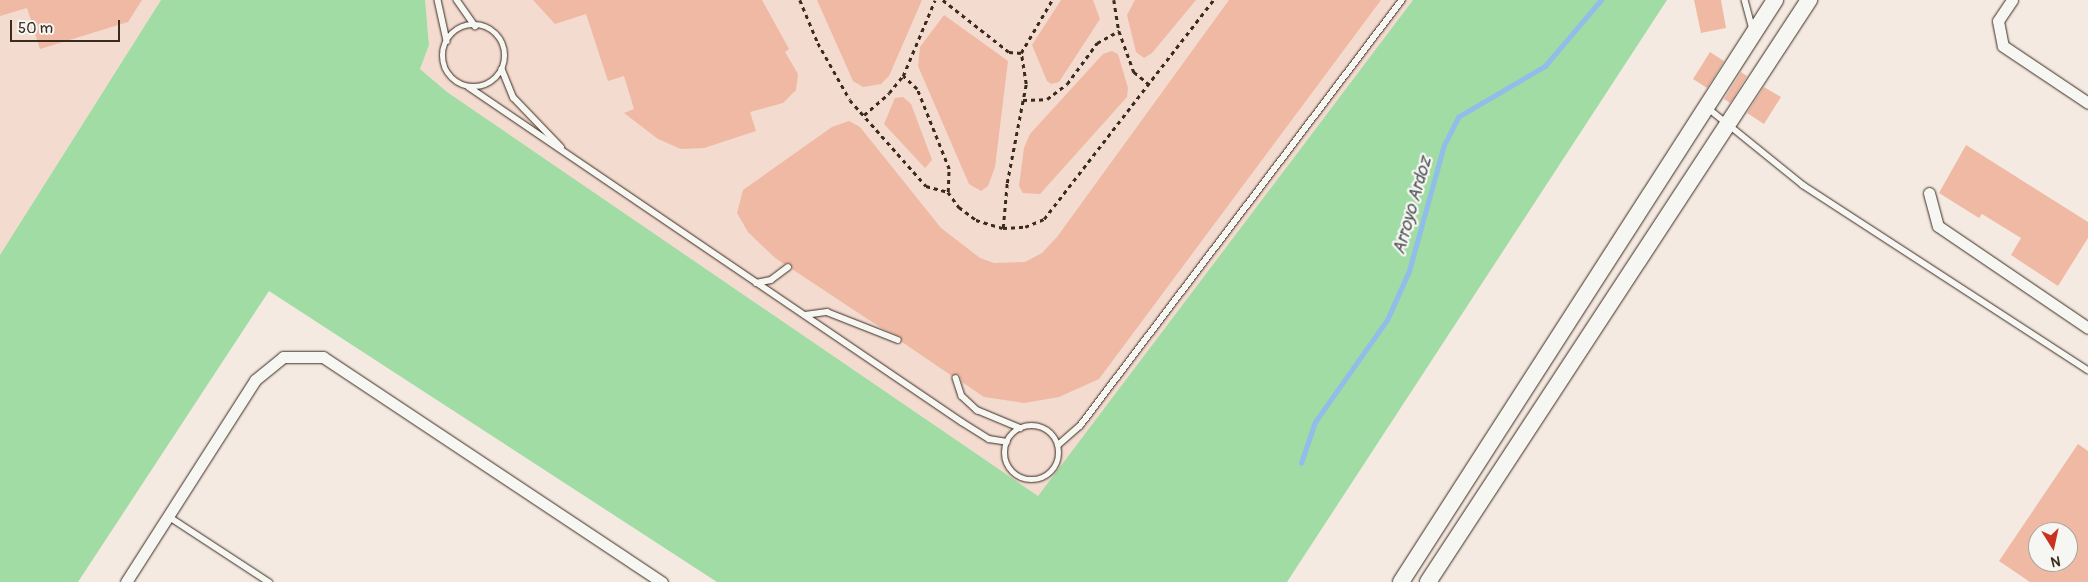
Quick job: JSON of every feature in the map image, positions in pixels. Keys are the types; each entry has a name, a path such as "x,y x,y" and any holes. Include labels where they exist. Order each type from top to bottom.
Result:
{"street":[{"path":"1400,582 1775,0"},
{"path":"1428,582 1809,0"},
{"path":"2012,0 1998,21 2003,46 2088,103"},
{"path":"1929,193 1938,226 2088,328"},
{"path":"126,582 255,380 284,357 323,357 662,582"}],"lane":[{"path":"438,0 447,41 443,60 446,70 452,78 469,87 542,139 562,149 962,422 989,439 1007,442"},
{"path":"457,0 475,26"},
{"path":"1058,445 1080,426 1402,0"},
{"path":"1745,0 1754,33"},
{"path":"447,41 464,27 475,26 491,31 502,44 502,69 514,98 562,149"},
{"path":"469,87 488,84 502,69"},
{"path":"1706,106 1726,125 1803,185 2088,370"},
{"path":"756,283 771,280 788,267"},
{"path":"805,315 827,312 898,340"},
{"path":"956,378 962,396 977,410 1020,428 1038,426 1053,436 1058,445 1059,453 1053,469 1039,479 1030,480 1014,474 1009,467 1005,450 1007,442 1020,428"},
{"path":"168,516 269,582"}],"path":[{"path":"800,0 839,84 926,186 948,192"},
{"path":"864,115 903,76 935,0"},
{"path":"943,0 1009,52 1021,53"},
{"path":"1003,228 1007,183 1024,100 1026,71 1021,53 1052,0"},
{"path":"1114,0 1119,31 1134,72 1150,85"},
{"path":"903,76 917,88 949,169 948,192 959,208 976,220 1003,228 1025,227 1044,219 1150,85 1213,0"},
{"path":"1024,100 1047,99 1067,84 1097,43 1119,31"}],"shaded area":[{"path":"0,0 161,0 0,255"},
{"path":"425,0 1413,0 1038,496 447,92 420,69 429,45"}],"green space":[{"path":"161,0 425,0 429,45 420,69 447,92 1038,496 1413,0 1667,0 1287,582 717,582 269,291 78,582 0,582 0,255"}],"building":[{"path":"0,0 142,0 128,22 40,49 27,8 0,16"},
{"path":"533,0 762,0 789,49 785,52 798,74 796,90 783,103 750,112 756,131 704,148 681,149 658,139 624,113 634,109 624,76 608,81 586,14 555,24"},
{"path":"817,0 922,0 889,76 881,84 863,87 853,81"},
{"path":"1061,0 1093,0 1100,19 1059,82 1051,84 1047,81 1032,45"},
{"path":"1135,0 1196,0 1152,53 1144,58 1136,52 1127,15"},
{"path":"1229,0 1381,0 1099,379 1059,397 1024,403 984,397 962,382 959,374 952,376 902,342 900,336 881,328 792,269 790,263 784,264 774,257 748,232 737,213 743,190 832,127 849,121 860,127 941,228 980,258 994,263 1025,262 1042,253 1057,237"},
{"path":"1694,0 1721,0 1726,28 1701,33"},
{"path":"944,15 1008,61 995,167 988,186 981,191 969,184 918,66 920,47"},
{"path":"1112,51 1118,54 1128,88 1127,97 1040,194 1023,193 1019,186 1024,148 1030,134 1103,54"},
{"path":"1710,52 1724,61 1707,88 1693,79"},
{"path":"1741,72 1747,76 1730,103 1724,99"},
{"path":"1764,87 1781,97 1764,124 1747,113"},
{"path":"903,97 911,104 932,160 925,168 884,124 895,98"},
{"path":"1966,145 2088,222 2088,238 2058,286 2011,255 2021,238 1982,214 1979,218 1939,193"},
{"path":"2078,444 2088,451 2088,582 2030,582 1999,561"}],"waterway":[{"name":"Arroyo Ardoz","path":"1301,463 1315,422 1387,320 1409,271 1444,145 1458,117 1545,66 1601,0"}]}
